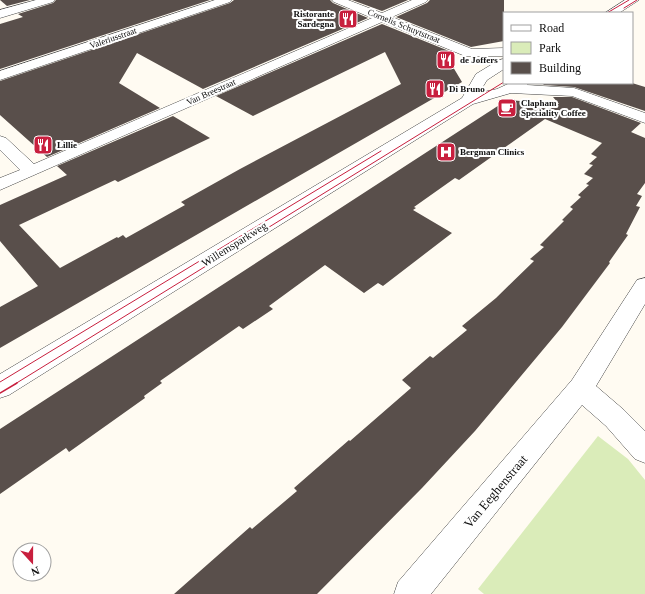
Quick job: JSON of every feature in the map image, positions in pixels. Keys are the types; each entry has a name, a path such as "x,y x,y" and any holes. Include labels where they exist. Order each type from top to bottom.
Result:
{"street":[{"path":"0,14 50,0"},
{"name":"Valeriusstraat","path":"0,76 226,0"},
{"name":"Cornelis Schuytstraat","path":"338,0 470,53 503,52"},
{"name":"Van Breestraat","path":"0,185 422,0"},
{"path":"613,12 632,0"},
{"path":"470,53 479,80 486,90 571,87 645,118"},
{"path":"468,101 479,80 503,64"},
{"name":"Willemsparkweg","path":"0,387 468,101 511,88"},
{"path":"0,141 32,171"},
{"name":"Van Eeghenstraat","path":"410,594 581,388 645,286"},
{"path":"581,388 615,418 645,450"}],"green space":[{"path":"598,436 628,459 645,480 645,594 484,594 478,589"}],"building":[{"path":"0,0 30,0 7,6"},
{"path":"56,0 210,0 0,69 0,24 23,17 18,14 53,3"},
{"path":"234,0 330,0 333,3 368,18 203,89 137,53 119,83 160,108 47,157 0,115 0,81 230,3"},
{"path":"352,0 408,0 382,11"},
{"path":"430,0 504,0 503,41 471,47 396,17 427,3"},
{"path":"382,24 449,51 444,52 462,82 0,348 0,307 38,286 0,241 0,205 67,175 57,166 173,116 210,138 118,182 115,180 19,225 60,268 117,237 118,238 123,235 126,238 185,205 181,202 401,84 385,52 253,116 216,96"},
{"path":"633,83 645,87 645,111 574,87 543,84"},
{"path":"553,97 572,97 641,123 631,132 645,138 645,183 637,194 642,196 636,206 640,207 626,234 628,235 609,262 610,263 562,327 475,431 422,488 317,594 174,594 250,527 252,529 297,491 294,488 411,388 402,380 430,356 433,358 467,330 462,326 496,298 534,261 530,259 544,247 540,245 564,221 562,220 573,209 570,207 581,197 578,195 589,185 586,184 593,178 584,174 593,165 589,164 597,157 591,154 602,143 545,119 459,180 455,178 414,207 416,208 413,210 452,233 383,286 378,283 364,293 325,265 269,306 273,309 243,329 239,326 160,381 162,383 144,396 145,398 69,452 66,448 0,494 0,429 507,100 559,104"}],"tram line":[{"path":"609,12 629,0"},
{"path":"624,8 637,0"},
{"path":"15,384 503,83"},
{"path":"0,382 381,151"},
{"path":"0,393 17,383"}],"place":[{"name":"Ristorante Sardegna","path":"348,19"},
{"name":"de Joffers","path":"446,60"},
{"name":"Di Bruno","path":"435,89"},
{"name":"Clapham Speciality Coffee","path":"507,108"},
{"name":"Lillie","path":"43,145"},
{"name":"Bergman Clinics","path":"446,152"}]}
